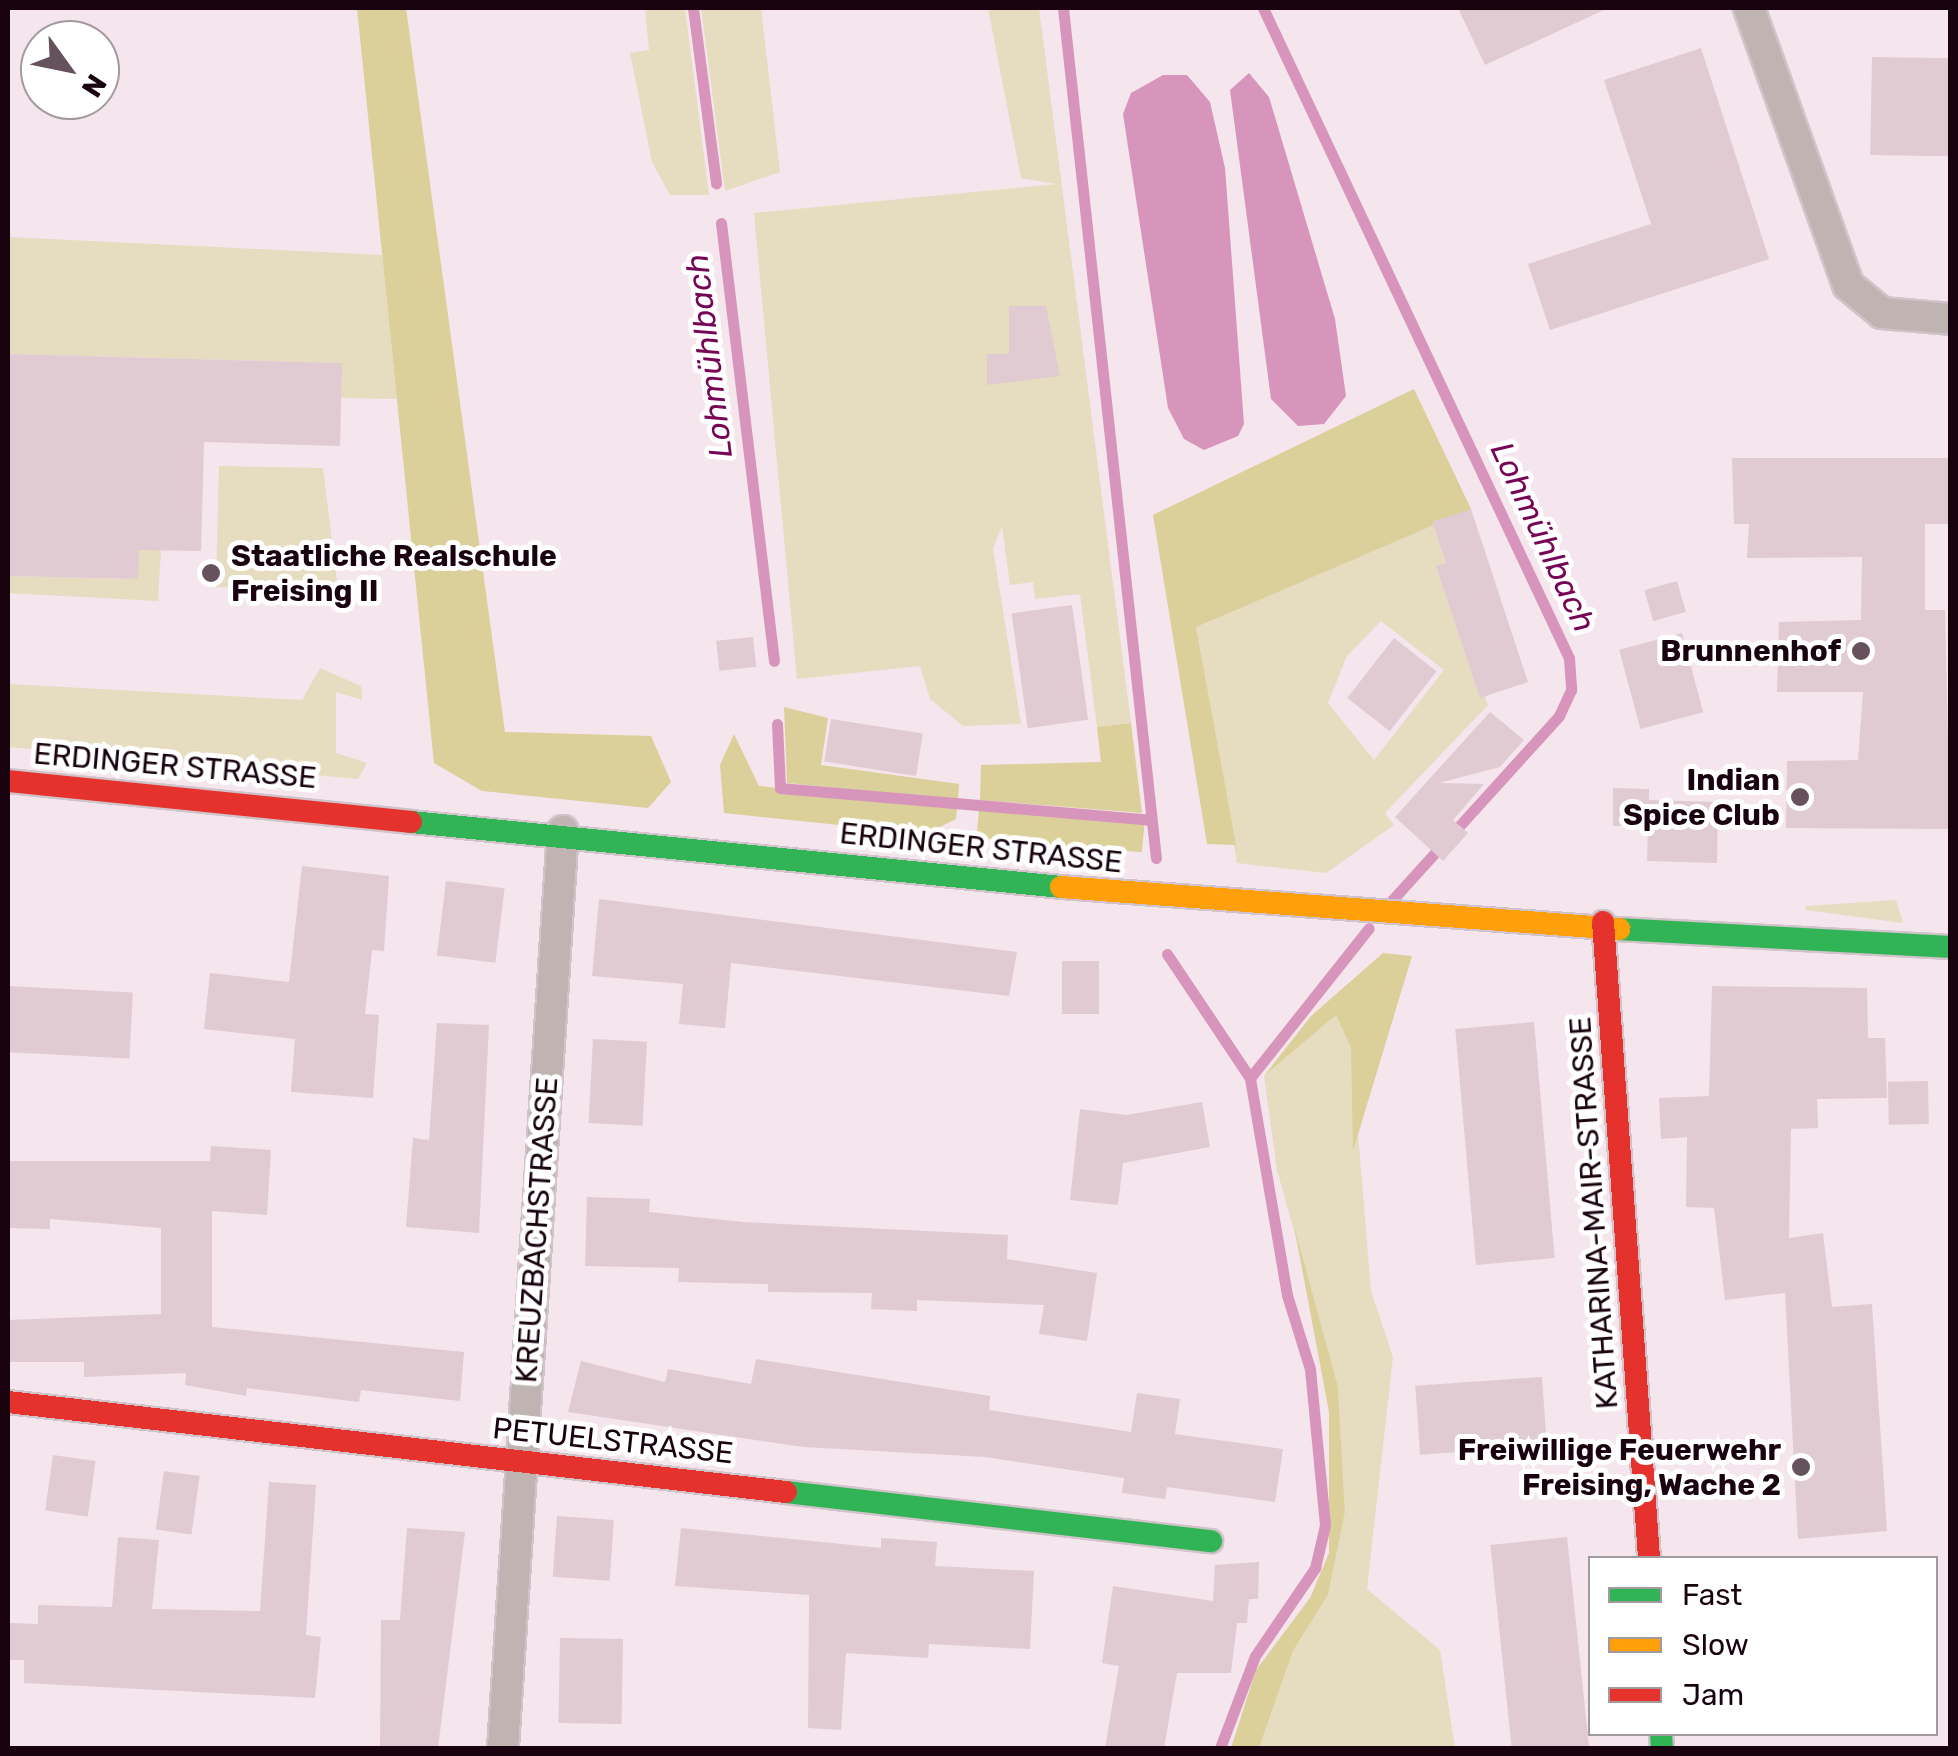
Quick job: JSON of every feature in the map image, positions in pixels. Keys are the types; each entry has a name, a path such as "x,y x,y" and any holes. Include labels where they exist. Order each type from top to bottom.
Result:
{"street":[{"path":"1750,8 1848,286 1882,313 1950,319"},
{"name":"ERDINGER STRASSE","path":"8,781 564,831 1336,914 1603,922 1950,947"},
{"name":"KREUZBACHSTRASSE","path":"503,1748 564,831"},
{"name":"KATHARINA-MAIR-STRASSE","path":"1603,922 1649,1556"},
{"name":"PETUELSTRASSE","path":"8,1402 1211,1542"}],"shaded area":[{"path":"357,8 406,8 505,732 651,736 671,782 648,808 482,791 434,763"},
{"path":"645,8 685,8 709,195 670,195 652,162 630,53 649,50"},
{"path":"701,8 761,8 780,172 725,191"},
{"path":"988,8 1039,8 1131,723 1097,727 1080,594 1035,599 1033,582 1010,585 1002,526 993,548 1021,724 963,726 930,699 920,666 797,679 754,213 1057,184 1021,178"},
{"path":"1249,73 1269,97 1335,319 1346,396 1324,424 1298,426 1271,399 1230,90"},
{"path":"1163,75 1187,75 1210,102 1225,168 1244,424 1238,436 1204,450 1184,439 1168,408 1123,114 1131,93"},
{"path":"8,237 382,255 397,399 341,398 341,363 8,354"},
{"path":"1414,389 1471,509 1196,627 1236,845 1207,844 1153,515"},
{"path":"219,466 323,468 338,590 216,587"},
{"path":"1432,522 1446,563 1436,567 1488,705 1385,813 1394,825 1326,873 1237,863 1196,627","holes":["1381,621 1444,670 1374,760 1328,703 1347,656"]},
{"path":"139,549 161,550 158,601 8,593 8,576 137,579"},
{"path":"320,668 361,686 362,700 336,692 336,753 367,763 358,779 8,747 8,684 302,700"},
{"path":"784,707 828,718 821,765 959,784 958,800 787,783"},
{"path":"1131,723 1142,813 980,800 981,765 1101,762 1097,727"},
{"path":"734,734 759,786 957,808 956,819 926,834 724,813 720,765"},
{"path":"979,810 1144,824 1142,852 977,838"},
{"path":"1896,900 1903,923 1805,910 1807,906"},
{"path":"1383,953 1412,956 1353,1151 1351,1048 1336,1015 1264,1076 1311,1016"},
{"path":"1336,1015 1351,1048 1371,1291 1393,1357 1367,1589 1440,1650 1455,1748 1259,1748 1293,1651 1328,1595 1345,1512 1338,1387 1277,1170 1264,1076"},
{"path":"1294,1226 1338,1387 1345,1512 1328,1595 1293,1651 1259,1748 1231,1748 1256,1670 1310,1598 1329,1553 1329,1412"}],"building":[{"path":"1458,8 1608,8 1485,65"},
{"path":"1701,48 1769,259 1550,330 1528,264 1651,224 1604,80"},
{"path":"1872,57 1950,58 1948,156 1870,155"},
{"path":"1009,306 1046,306 1060,376 987,385 987,354 1009,354"},
{"path":"8,354 342,363 340,446 204,442 201,551 139,550 138,579 8,576"},
{"name":"Brunnenhof","path":"1732,458 1949,458 1949,524 1925,524 1925,610 1945,610 1950,829 1786,828 1787,761 1858,760 1863,692 1777,692 1779,622 1861,620 1862,557 1747,558 1749,524 1734,524"},
{"path":"1471,509 1528,682 1480,698 1436,566 1446,563 1432,522"},
{"path":"1677,581 1686,612 1653,621 1644,590"},
{"path":"1072,605 1088,720 1028,728 1012,613"},
{"path":"1682,633 1703,712 1640,729 1619,650"},
{"path":"753,637 756,667 719,671 716,641"},
{"path":"1394,638 1437,671 1390,731 1347,698"},
{"path":"1490,712 1524,740 1500,767 1439,783 1484,784 1453,820 1468,833 1443,861 1395,817"},
{"path":"831,719 923,734 916,776 824,761"},
{"path":"1613,788 1649,789 1649,800 1718,802 1717,863 1647,861 1648,826 1613,826"},
{"path":"302,866 389,876 384,951 372,950 365,1014 379,1015 373,1098 291,1092 295,1039 204,1029 210,973 289,982"},
{"path":"446,881 505,888 495,963 437,955"},
{"path":"599,899 1017,952 1009,996 731,963 725,1028 679,1024 683,984 592,976"},
{"path":"1062,961 1099,961 1099,1014 1062,1014"},
{"path":"8,986 133,993 129,1058 8,1052"},
{"path":"1712,986 1867,988 1868,1038 1885,1038 1887,1098 1817,1099 1818,1128 1791,1129 1789,1238 1823,1233 1832,1307 1872,1304 1887,1531 1798,1539 1785,1293 1725,1300 1714,1208 1686,1207 1687,1137 1661,1139 1659,1098 1709,1096"},
{"path":"1534,1022 1555,1258 1476,1265 1455,1029"},
{"path":"437,1023 489,1025 479,1233 406,1227 413,1138 429,1140"},
{"path":"593,1039 647,1042 643,1126 589,1123"},
{"path":"1928,1081 1929,1124 1889,1125 1888,1082"},
{"path":"1202,1102 1210,1147 1123,1163 1118,1205 1070,1200 1080,1109 1126,1115"},
{"path":"211,1146 271,1150 267,1215 212,1211 212,1327 464,1352 460,1401 361,1390 359,1402 247,1388 246,1396 185,1385 186,1373 84,1377 84,1362 8,1362 8,1320 161,1314 161,1228 50,1219 50,1229 8,1228 8,1161 210,1161"},
{"path":"587,1197 650,1199 649,1212 743,1222 1008,1235 1007,1259 1097,1273 1087,1341 1039,1334 1044,1305 917,1300 917,1311 871,1309 872,1293 768,1292 768,1284 678,1282 679,1268 585,1266"},
{"path":"756,1359 990,1396 989,1410 1131,1432 1137,1393 1180,1399 1175,1434 1283,1449 1275,1502 1167,1487 1165,1499 1122,1493 1124,1478 985,1457 803,1447 568,1412 581,1361 665,1382 668,1369 751,1384"},
{"path":"1542,1377 1547,1446 1420,1455 1415,1386"},
{"path":"53,1455 96,1461 88,1516 45,1510"},
{"path":"164,1471 200,1476 191,1534 156,1529"},
{"path":"269,1482 316,1485 306,1635 321,1637 315,1698 24,1683 24,1660 9,1660 10,1623 38,1624 38,1605 112,1607 118,1537 159,1540 152,1609 260,1611"},
{"path":"557,1516 614,1520 610,1581 553,1577"},
{"path":"407,1528 465,1532 438,1748 380,1748 381,1620 400,1620"},
{"path":"681,1528 881,1548 881,1538 937,1542 935,1566 1034,1571 1030,1649 929,1644 928,1658 846,1653 841,1730 808,1728 809,1595 675,1586"},
{"path":"1567,1537 1589,1748 1512,1748 1490,1545"},
{"path":"1259,1562 1258,1599 1249,1599 1247,1623 1237,1623 1231,1673 1177,1673 1164,1748 1105,1748 1119,1666 1102,1663 1113,1586 1213,1601 1215,1565"},
{"path":"560,1638 623,1639 622,1724 559,1723"}],"waterway":[{"name":"Lohmühlbach","path":"693,8 716,183"},
{"name":"Lohmühlbach","path":"1063,8 1156,858"},
{"name":"Lohmühlbach","path":"1263,8 1569,658 1571,690 1559,716 1387,906"},
{"name":"Lohmühlbach","path":"721,223 774,661"},
{"name":"Lohmühlbach","path":"777,724 780,788 1151,820"},
{"name":"Lohmühlbach","path":"1220,1748 1255,1656 1315,1568 1325,1525 1310,1369 1287,1295 1250,1078 1369,928"},
{"name":"Lohmühlbach","path":"1167,954 1250,1078"}],"traffic: fast":[{"path":"411,822 1061,887"},
{"path":"1619,929 1950,947"},
{"path":"786,1492 1211,1541"},
{"path":"1661,1736 1662,1748"}],"traffic: slow":[{"path":"1061,887 1619,929"}],"traffic: jam":[{"path":"8,781 411,822"},
{"path":"1603,922 1649,1556"},
{"path":"8,1402 786,1492"}],"place":[{"name":"Staatliche Realschule Freising II","path":"211,573"},
{"name":"Brunnenhof","path":"1861,651"},
{"name":"Indian Spice Club","path":"1800,797"},
{"name":"Freiwillige Feuerwehr Freising, Wache 2","path":"1801,1467"}]}
